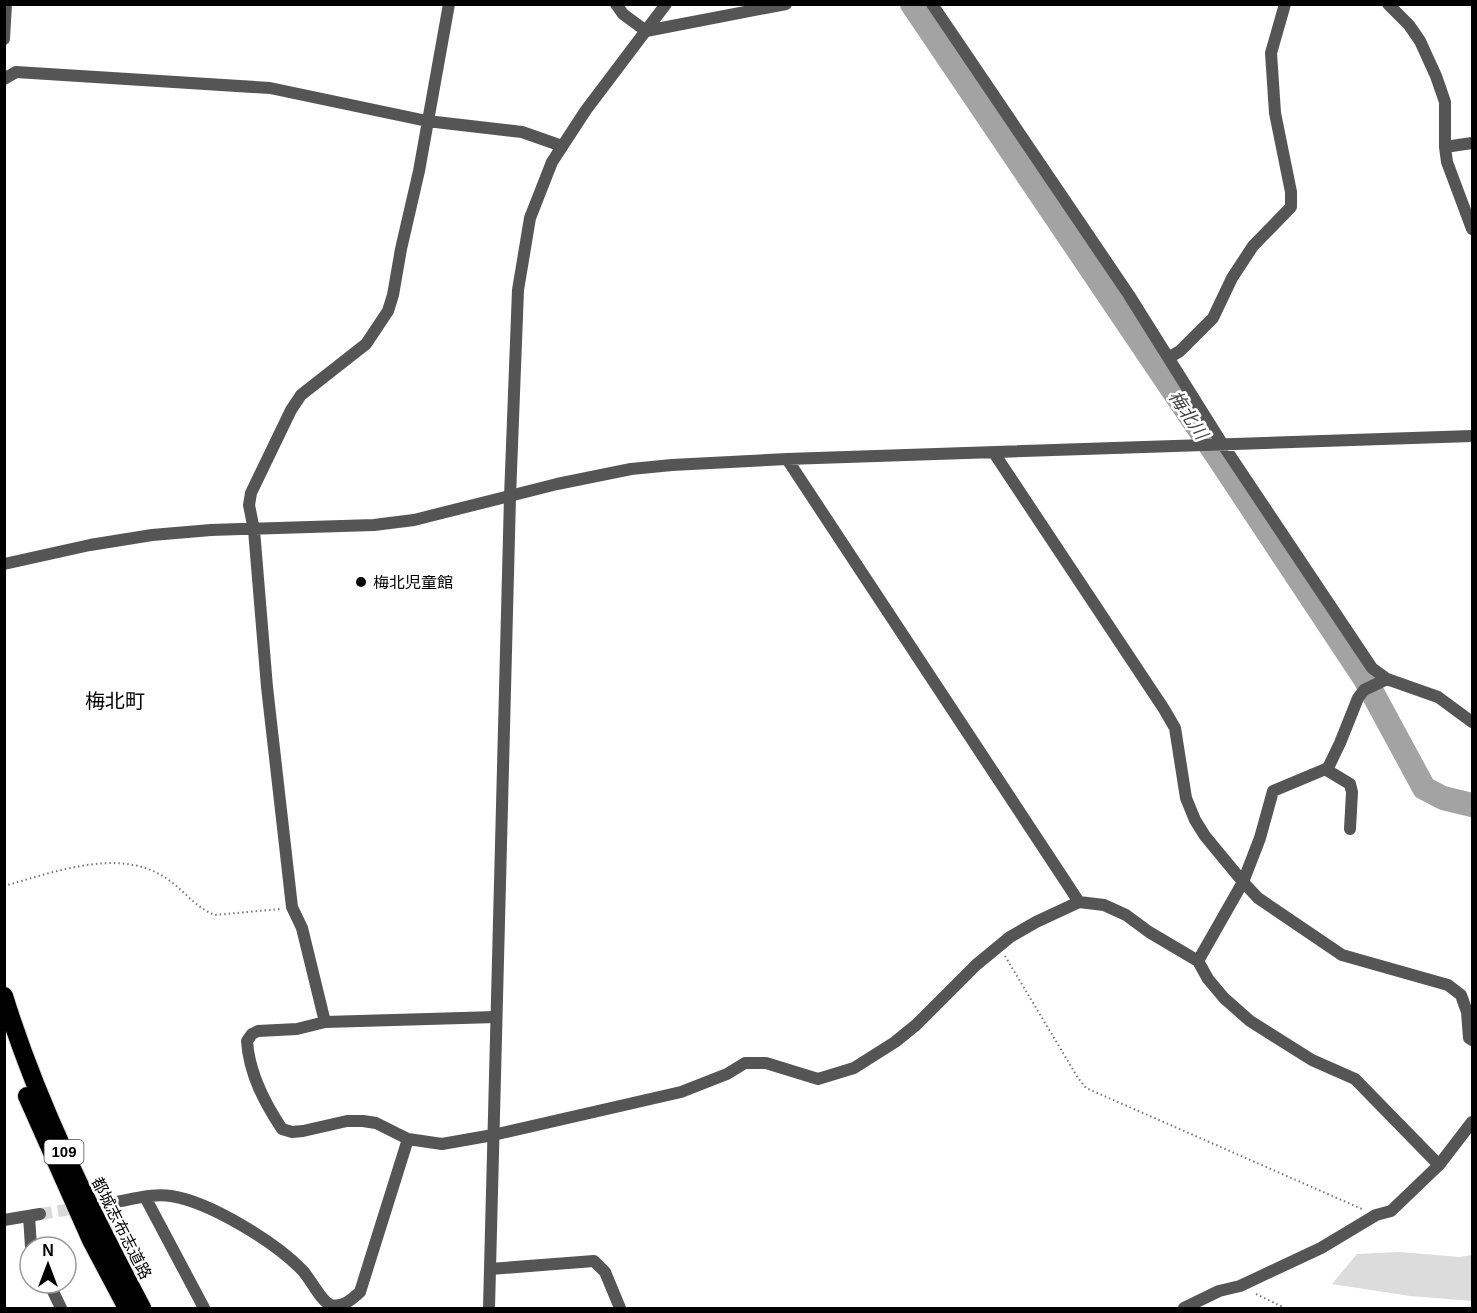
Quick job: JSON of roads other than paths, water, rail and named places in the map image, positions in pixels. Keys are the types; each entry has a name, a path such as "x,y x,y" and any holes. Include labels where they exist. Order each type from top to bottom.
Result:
{"highway":[{"name":"都城志布志道路","path":"4,996 19,1044 45,1108 137,1307"},
{"name":"都城志布志道路","path":"4,1036 42,1134 90,1240 137,1307"}],"street":[{"path":"4,39 6,4"},
{"path":"325,1022 302,928 292,908 267,687 254,530 249,505 251,493 291,410 301,395 366,344 388,311 419,171 449,4"},
{"path":"616,4 623,14 646,31 786,4"},
{"path":"489,1308 510,497 518,290 523,251 530,218 543,179 562,146 586,110 666,4"},
{"path":"932,4 1170,357 1223,445 1372,668 1383,680 1438,697 1473,722"},
{"path":"1170,357 1180,351 1213,318 1232,278 1253,246 1291,207 1291,192 1275,113 1271,53 1285,4"},
{"path":"1388,4 1409,25 1420,41 1436,76 1445,102 1447,162 1473,229"},
{"path":"4,79 16,72 270,88 427,121 522,132 562,146"},
{"path":"1445,147 1473,143"},
{"path":"4,564 90,545 152,535 374,525 414,520 557,484 631,469 697,463 1473,436"},
{"path":"994,453 1175,728 1186,798 1205,836 1258,898 1342,955 1448,985 1461,995 1467,1012 1469,1038 1473,1040"},
{"path":"787,459 1079,902"},
{"path":"1198,961 1244,882 1260,838 1273,791 1328,768 1358,698 1364,690 1383,680"},
{"path":"1325,769 1350,784 1352,792 1350,829"},
{"path":"496,1017 325,1022 297,1029 258,1031 252,1034 247,1041 252,1073 271,1113 282,1129 292,1132 303,1131 346,1121 363,1121 376,1123 408,1139 442,1144 493,1135 681,1092 727,1074 745,1063 766,1063 818,1078 854,1068 895,1042 916,1025 998,946 1036,922 1079,902 1104,905 1126,915 1149,932 1198,961 1208,979 1224,998 1250,1021 1311,1060 1356,1078 1439,1165"},
{"path":"1184,1308 1219,1291 1240,1286 1320,1248 1376,1215 1391,1211 1439,1165 1473,1122"},
{"path":"116,1202 170,1196 191,1201 232,1219 291,1259 311,1279 323,1300 330,1305 341,1305 360,1292 408,1139"},
{"path":"145,1197 204,1308"},
{"path":"4,1220 35,1215 32,1235"},
{"path":"490,1269 594,1261 605,1272 620,1308"}],"waterway":[{"name":"梅北川","path":"912,4 1365,679 1424,788 1443,798 1472,805"}],"tunnel":[{"path":"40,1214 116,1202"}],"place":[{"name":"梅北児童館","path":"361,582"}],"district":[{"name":"梅北町","path":"115,701"}]}
